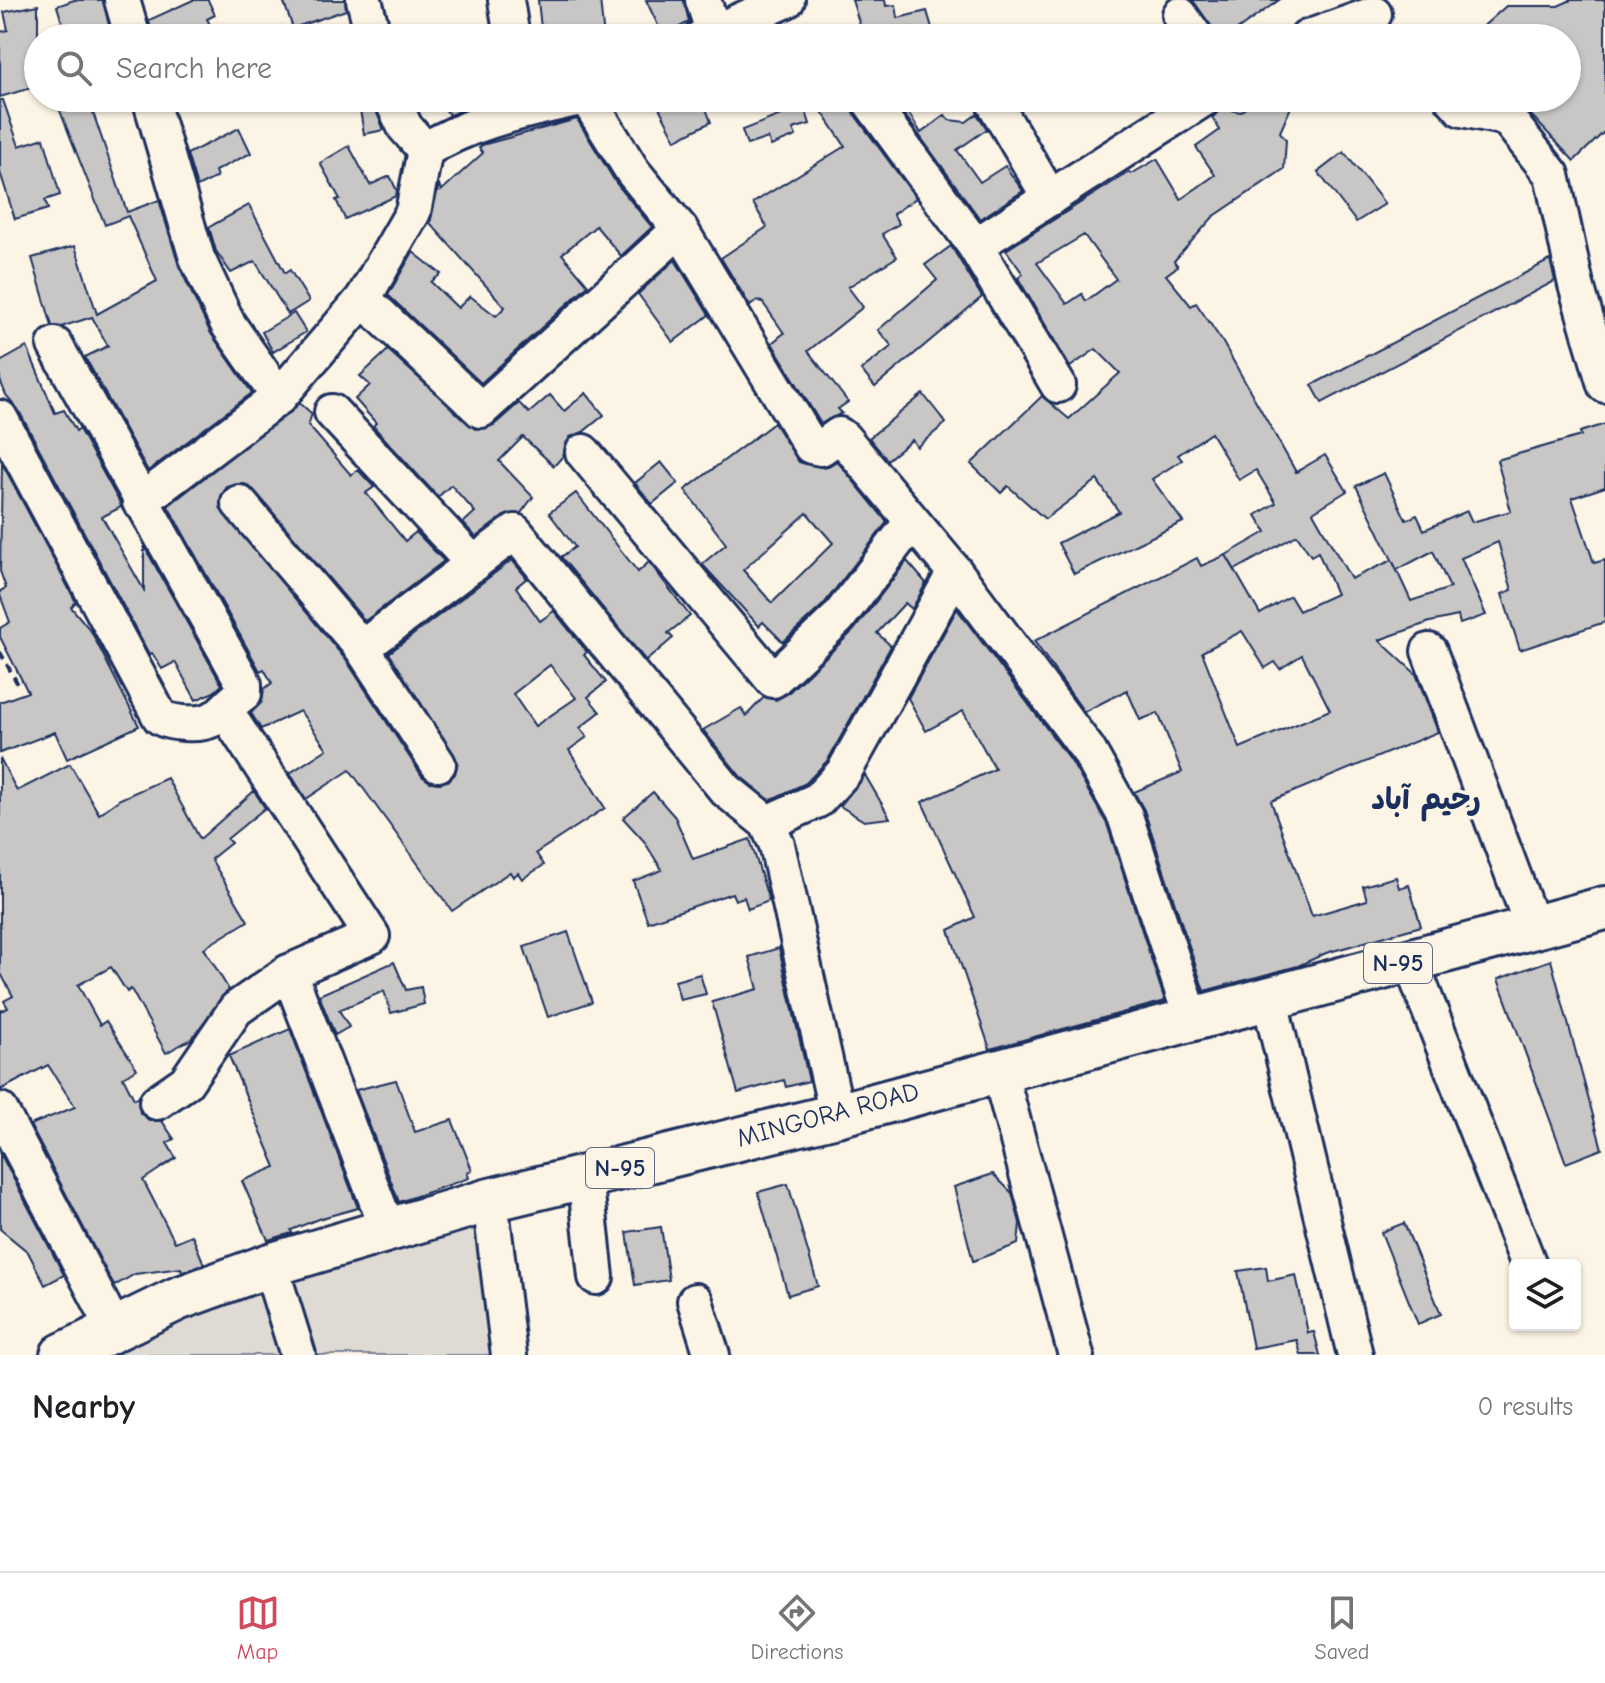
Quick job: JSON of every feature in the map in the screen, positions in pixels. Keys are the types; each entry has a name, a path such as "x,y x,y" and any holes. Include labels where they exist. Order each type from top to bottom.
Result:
{"main road":[{"name":"MINGORA ROAD","path":"88,1345 270,1265 490,1200 837,1115 1191,1017 1605,908"}],"street":[{"path":"122,0 129,24"},
{"path":"364,0 370,24"},
{"path":"506,0 510,24"},
{"path":"703,0 706,24"},
{"path":"734,24 787,0"},
{"path":"1355,24 1379,17"},
{"path":"154,112 197,258 228,324 279,397"},
{"path":"398,112 405,127 425,150"},
{"path":"140,502 279,397 363,299 413,212 425,150 459,129 506,112"},
{"path":"596,112 633,172 680,229 811,446 821,448 836,437 843,438 955,572 1088,750 1125,816 1191,1017"},
{"path":"877,112 975,246 1058,385"},
{"path":"999,112 1050,198"},
{"path":"975,246 1174,112"},
{"path":"1477,112 1507,118 1552,175 1576,285 1605,385"},
{"path":"363,299 481,410 680,229"},
{"path":"0,418 160,717 166,721 204,725 226,712 244,693 244,684 55,345"},
{"path":"332,412 474,564"},
{"path":"583,452 773,680 838,618 911,523"},
{"path":"239,503 362,648 438,764"},
{"path":"362,648 515,532 726,790 767,823 777,845 837,1115"},
{"path":"767,823 818,800 844,772 955,572"},
{"path":"1429,651 1533,928"},
{"path":"157,1102 186,1082 236,1009 289,972 372,936 226,712"},
{"path":"1410,960 1527,1259"},
{"path":"289,972 388,1230"},
{"path":"1269,997 1355,1355"},
{"path":"999,1070 1076,1355"},
{"path":"0,1110 88,1345"},
{"path":"585,1176 596,1277"},
{"path":"490,1200 509,1355"},
{"path":"270,1265 298,1355"},
{"path":"695,1301 712,1355"}],"path":[{"path":"0,652 20,688"}],"shaded area":[{"path":"490,1200 504,1355 110,1355 206,1306"}],"building":[{"path":"74,0 103,0 109,24 63,24 57,6"},
{"path":"193,0 208,0 215,15 207,19 210,24 150,24 149,20"},
{"path":"283,0 345,0 346,10 305,24 292,24"},
{"path":"538,0 600,0 603,24 541,24"},
{"path":"646,0 684,0 689,22 657,24"},
{"path":"852,0 885,0 886,6 896,5 898,18 927,11 931,24 860,24"},
{"path":"1192,0 1279,0 1246,24 1210,24"},
{"path":"1571,0 1605,0 1605,131 1574,161 1528,112 1581,112 1581,24 1486,24 1506,6 1558,6"},
{"path":"38,5 38,24 24,24 24,90 0,97 0,32 8,30 4,12"},
{"path":"0,100 3,100 19,146 44,138 60,195 45,200 48,209 15,219 0,172"},
{"path":"61,112 93,112 127,212 159,200 179,266 210,332 252,393 148,471 85,357 108,346 92,317 61,327 52,326 32,258 75,246 97,314 157,281 128,216 105,225"},
{"path":"360,112 377,112 384,130 364,134"},
{"path":"661,112 707,112 711,122 676,140"},
{"path":"788,112 806,112 810,124 793,129 796,136 771,146 768,138 747,145 742,130"},
{"path":"822,112 853,112 916,198 893,214 899,224 882,234 897,257 848,287 863,307 808,351 848,402 838,409 842,413 821,424 772,343 784,333 763,303 758,300 750,306 721,258 767,227 753,203 845,146"},
{"path":"902,112 908,112 921,133 945,115 949,120 966,122 977,114 987,129 957,150 980,182 1005,166 1023,191 980,219"},
{"path":"1218,112 1289,112 1280,132 1286,140 1284,169 1213,217 1174,261 1178,266 1166,275 1191,306 1196,303 1222,341 1296,472 1325,455 1347,491 1313,512 1351,579 1392,560 1411,601 1450,588 1433,551 1397,570 1356,486 1384,473 1406,520 1417,515 1424,530 1467,511 1472,522 1511,511 1497,460 1581,436 1580,432 1605,424 1605,487 1572,498 1594,563 1605,560 1605,622 1520,650 1502,594 1512,590 1498,542 1461,558 1486,615 1460,624 1458,616 1430,622 1379,640 1416,674 1438,732 1271,801 1312,916 1367,900 1363,886 1396,877 1399,888 1409,885 1421,926 1326,953 1298,966 1204,991 1144,810 1134,792 1182,772 1158,713 1140,720 1127,690 1084,712 1034,641 1197,558 1201,566 1266,532 1256,515 1276,503 1256,470 1239,480 1211,433 1178,455 1182,460 1152,479 1183,522 1074,574 1058,543 1119,512 1097,480 1045,519 1008,486 1001,493 971,464 1042,396 1069,419 1120,373 1096,349 1070,367 1018,278 1023,274 1006,250 1129,172 1131,174 1157,159 1181,199 1215,175 1196,147 1220,130 1212,118","holes":["1084,235 1116,279 1086,301 1082,294 1067,304 1037,263","1297,535 1311,556 1318,552 1336,594 1299,611 1290,596 1260,614 1226,555 1235,570","1242,631 1265,668 1275,662 1280,669 1302,655 1330,710 1240,748 1202,652"]},
{"path":"577,119 616,183 652,227 621,256 596,226 562,254 588,285 481,383 388,295 413,252 441,274 431,282 458,308 470,296 496,316 505,307 430,223 439,184 441,191 483,153 479,148 482,145"},
{"path":"239,128 251,153 215,171 217,177 197,187 187,154"},
{"path":"349,146 370,185 390,176 397,191 396,196 345,219 336,200 340,199 320,163"},
{"path":"1344,152 1385,204 1356,222 1318,172"},
{"path":"249,205 285,273 290,270 309,301 288,314 255,261 231,273 216,251 209,227"},
{"path":"951,246 982,297 875,387 861,370 892,346 878,330 937,280 925,265"},
{"path":"675,260 709,315 673,342 638,294"},
{"path":"1550,260 1555,281 1322,403 1312,385"},
{"path":"294,313 306,332 273,352 262,332"},
{"path":"27,347 55,413 64,410 76,431 79,429 120,503 121,507 102,517 144,590 144,546 222,685 214,692 196,700 175,662 162,669 152,653 149,654 18,409 6,395 0,380 0,362"},
{"path":"388,350 475,429 494,425 519,403 529,413 550,395 564,411 586,393 604,415 583,432 570,437 563,456 554,466 523,437 499,461 533,497 521,513 504,516 476,537 463,523 475,512 451,485 438,497 373,426 376,423 355,399 370,385 360,376"},
{"path":"923,394 946,423 917,447 912,440 887,460 869,438"},
{"path":"300,403 312,414 308,425 351,475 358,470 374,487 366,493 405,541 416,532 444,561 365,621 254,490 245,484 227,487 221,496 220,507 346,660 422,776 430,782 448,781 455,774 458,762 389,653 512,560 527,578 516,587 540,621 554,611 606,682 588,697 600,712 580,728 587,737 569,750 605,808 536,853 544,865 522,879 518,873 513,877 510,872 452,911 350,770 306,799 290,773 327,749 300,711 261,729 251,713 262,702 264,689 272,683 264,669 260,671 168,506","holes":["550,665 576,698 535,726 513,694"]},
{"path":"774,423 799,462 825,468 837,461 887,522 823,605 783,642 763,622 759,626 702,564 726,544 685,490","holes":["807,513 833,543 772,603 743,570"]},
{"path":"661,462 678,483 652,504 635,483"},
{"path":"2,463 76,602 71,607 91,631 139,726 67,759 55,732 0,753 0,702 28,692 0,637 0,628 10,622 0,595 0,591 6,588 0,571"},
{"path":"576,493 638,572 649,562 690,616 668,633 673,638 646,661 561,557 575,547 549,513"},
{"path":"907,561 926,583 912,609 905,603 877,633 891,646 828,760 806,783 770,800 740,776 703,730 741,708 746,716 764,697 776,700 787,694 854,630"},
{"path":"957,609 1071,761 1107,824 1165,1001 990,1049 949,930 975,917 922,802 995,769 963,711 926,731 908,698"},
{"path":"0,758 17,791 70,764 99,814 120,799 167,778 200,839 254,791 265,808 227,839 231,843 211,859 248,921 204,948 229,990 191,1039 166,1053 131,989 127,992 111,967 78,985 100,1025 106,1021 137,1069 123,1077 134,1099 138,1097 140,1113 149,1120 162,1121 174,1139 167,1143 176,1158 143,1180 175,1242 192,1235 204,1264 182,1272 181,1268 135,1274 114,1286 30,1125 75,1107 48,1065 0,1090 0,1011 8,1008 4,1001 13,996 0,972"},
{"path":"865,775 890,818 864,821 840,806"},
{"path":"653,792 675,817 693,859 750,839 769,901 748,909 744,897 735,900 732,893 648,922 633,881 662,870 644,841 623,818"},
{"path":"568,932 592,1002 548,1017 524,947"},
{"path":"779,948 809,1081 786,1087 784,1080 738,1093 712,1002 758,989 749,957"},
{"path":"1551,960 1602,1149 1566,1163 1498,979"},
{"path":"394,962 406,990 421,987 424,1004 391,1013 384,991 339,1010 349,1027 335,1035 319,995"},
{"path":"700,974 706,994 680,1000 675,981"},
{"path":"290,1029 358,1208 318,1219 291,1230 292,1233 268,1240 242,1181 276,1167 229,1056"},
{"path":"396,1080 415,1132 452,1120 472,1170 467,1172 469,1178 399,1202 356,1090"},
{"path":"0,1153 64,1275 45,1285 28,1252 0,1229"},
{"path":"993,1174 1012,1193 1020,1223 1018,1244 973,1261 954,1187"},
{"path":"788,1184 818,1286 788,1295 758,1192"},
{"path":"1404,1223 1441,1314 1418,1324 1381,1232"},
{"path":"661,1227 669,1280 635,1285 627,1232"},
{"path":"1266,1267 1268,1281 1296,1275 1308,1333 1314,1332 1320,1355 1301,1355 1297,1340 1253,1348 1238,1271"}],"district":[{"name":"رحیم آباد","path":"1426,799"}]}
